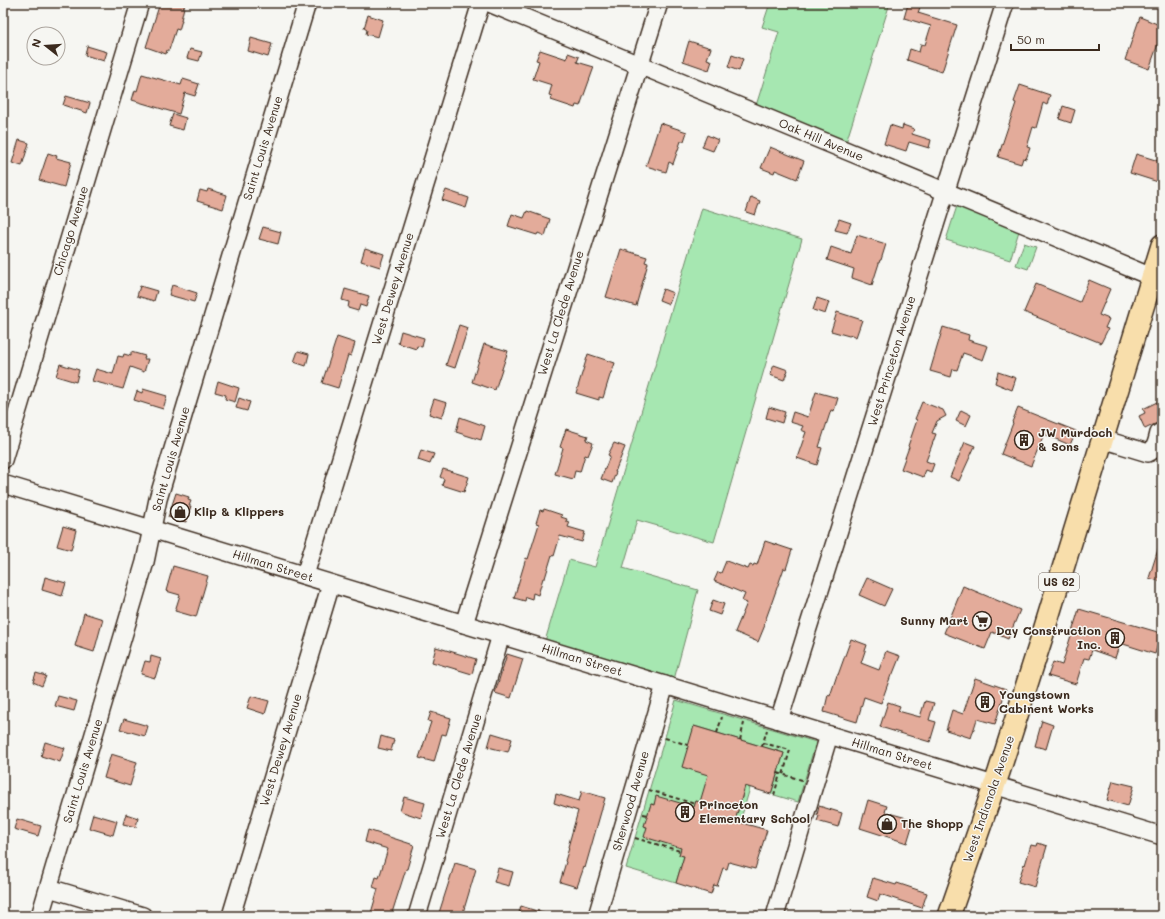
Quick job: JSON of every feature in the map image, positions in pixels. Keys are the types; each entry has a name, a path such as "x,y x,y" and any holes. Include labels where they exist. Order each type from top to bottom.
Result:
{"main road":[{"name":"West Indianola Avenue","path":"949,916 995,786 1162,246"}],"street":[{"name":"Chicago Avenue","path":"3,460 140,3"},
{"name":"Saint Louis Avenue","path":"40,916 145,562 158,500 307,3"},
{"name":"West Dewey Avenue","path":"305,576 481,3"},
{"name":"Oak Hill Avenue","path":"489,3 1152,277"},
{"name":"West La Clede Avenue","path":"464,624 659,3"},
{"name":"West Princeton Avenue","path":"773,724 1005,3"},
{"path":"1102,439 1148,453 1155,447 1159,433"},
{"name":"Hillman Street","path":"3,484 665,685 773,724 829,735 1162,836"},
{"name":"West Dewey Avenue","path":"231,916 331,584"},
{"name":"West La Clede Avenue","path":"417,916 501,635"},
{"name":"Sherwood Avenue","path":"597,916 665,685"},
{"path":"775,916 829,735"},
{"path":"49,888 143,916"}],"path":[{"path":"717,733 722,714"},
{"path":"740,740 745,721"},
{"path":"762,746 773,724"},
{"path":"665,738 688,745"},
{"path":"764,742 790,750 780,774 774,795"},
{"path":"780,774 804,781"},
{"path":"649,790 695,804"},
{"path":"642,814 648,815"},
{"path":"635,838 680,851"}],"green space":[{"path":"770,3 890,3 844,149 754,112 779,32 762,27"},
{"path":"957,206 1019,231 1010,260 946,240"},
{"path":"702,208 802,239 714,542 637,520 623,568 698,590 672,687 543,648 569,560 595,567"},
{"path":"1024,243 1036,247 1028,269 1016,265"},
{"path":"676,700 816,742 798,802 771,794 784,753 694,726 712,776 700,802 696,801 694,807 651,804 644,826 681,848 679,855 684,856 676,883 626,868"},
{"path":"741,785 750,788 740,822 720,816 721,810 737,814 743,795 739,793"}],"building":[{"path":"160,3 185,3 179,30 176,29 169,50 167,50 166,54 146,47"},
{"path":"908,4 920,7 918,13 957,25 942,72 907,60 910,49 919,52 921,44 925,45 931,26 904,18"},
{"path":"368,15 383,20 378,37 366,34 367,30 364,28"},
{"path":"1140,17 1162,26 1162,46 1158,44 1149,69 1125,60"},
{"path":"251,38 272,44 268,57 248,51"},
{"path":"689,41 711,48 707,59 712,61 709,70 683,61"},
{"path":"87,46 107,52 104,61 85,55"},
{"path":"190,49 202,52 199,61 187,58"},
{"path":"540,50 567,59 568,53 579,57 577,62 594,67 580,106 576,105 575,108 551,100 552,96 549,95 552,85 533,79 539,61 536,60"},
{"path":"732,55 743,59 739,71 728,67"},
{"path":"142,74 181,85 183,79 199,84 195,96 185,93 179,114 132,100 135,90 137,91"},
{"path":"1020,85 1050,95 1047,105 1043,103 1036,128 1033,127 1027,147 1030,148 1026,159 1023,158 1021,164 998,157 1016,103 1014,102"},
{"path":"66,96 90,103 87,113 63,105"},
{"path":"1063,106 1075,110 1071,123 1059,119"},
{"path":"173,114 186,118 183,130 169,126"},
{"path":"660,123 687,132 684,141 681,141 673,164 669,162 666,172 646,166"},
{"path":"890,125 902,129 903,125 914,129 912,134 931,140 929,148 909,142 906,151 884,144"},
{"path":"707,135 718,140 713,151 702,147"},
{"path":"19,140 29,143 22,166 12,163"},
{"path":"770,147 804,161 797,179 775,170 774,173 761,168"},
{"path":"48,153 57,156 56,158 71,162 64,187 39,180"},
{"path":"1136,154 1162,162 1162,171 1158,182 1130,173"},
{"path":"208,189 227,195 223,209 197,201 200,190 207,192"},
{"path":"446,190 469,198 466,208 442,200"},
{"path":"751,197 760,201 755,215 746,212"},
{"path":"527,211 550,219 545,236 508,226 512,214 524,218"},
{"path":"839,219 851,223 847,233 835,230"},
{"path":"263,227 281,232 278,244 259,239"},
{"path":"857,235 886,244 872,285 852,278 854,269 827,260 831,247 851,254"},
{"path":"365,248 384,254 380,267 361,261"},
{"path":"621,249 647,257 645,262 648,263 636,306 606,297"},
{"path":"1089,280 1110,289 1099,315 1109,319 1105,328 1108,329 1101,343 1024,312 1036,284 1080,302"},
{"path":"172,285 197,293 194,302 169,295"},
{"path":"140,286 157,291 154,301 137,296"},
{"path":"345,289 369,296 366,307 360,305 358,311 348,308 349,302 342,300"},
{"path":"663,289 673,293 669,304 659,300"},
{"path":"817,298 829,302 825,314 813,310"},
{"path":"837,312 862,320 856,337 831,331"},
{"path":"459,325 468,328 455,368 446,365"},
{"path":"943,327 969,335 968,340 988,346 983,360 963,353 957,370 953,369 951,377 930,371"},
{"path":"401,331 424,338 422,347 417,346 416,349 398,343"},
{"path":"337,337 355,343 351,356 348,355 338,388 322,383"},
{"path":"484,344 508,351 495,390 472,382"},
{"path":"298,351 309,354 306,366 294,362"},
{"path":"131,352 145,356 144,359 148,359 144,372 130,367 123,389 92,381 96,369 113,374 118,356 123,357 124,354 131,356"},
{"path":"588,354 615,363 603,398 599,397 599,400 576,393"},
{"path":"60,364 79,370 76,382 56,376"},
{"path":"774,365 788,370 784,380 770,375"},
{"path":"998,372 1016,378 1012,390 995,383"},
{"path":"218,381 239,388 235,402 225,399 226,395 215,392"},
{"path":"143,389 167,396 163,409 134,400 137,391 142,393"},
{"path":"816,392 838,398 834,411 831,410 819,447 822,448 817,465 797,458 806,432 801,430 803,426 790,422 793,412 808,417"},
{"path":"239,398 250,402 247,411 236,408"},
{"path":"434,399 447,403 442,418 429,414"},
{"path":"1159,401 1162,406 1162,424 1155,424 1145,429 1139,416 1145,413 1143,409"},
{"path":"922,402 943,410 946,416 937,421 932,433 936,434 926,461 934,464 931,472 926,470 923,477 901,469 917,420 915,419"},
{"path":"769,407 785,412 782,423 766,418"},
{"name":"JW Murdoch & Sons","path":"1018,408 1076,431 1070,445 1044,434 1031,466 1001,454"},
{"path":"961,410 971,415 966,426 956,421"},
{"path":"460,417 485,426 481,440 456,432"},
{"path":"566,429 588,436 586,440 593,443 588,456 585,455 580,472 575,471 573,479 555,474 563,448 560,447"},
{"path":"965,442 975,446 959,481 950,477"},
{"path":"614,443 625,447 612,483 601,479 610,456 608,455"},
{"path":"421,450 434,454 430,464 418,460"},
{"path":"443,469 469,477 464,492 442,485 444,479 440,477"},
{"name":"Klip & Klippers","path":"176,493 189,497 188,500 191,501 186,522 168,517"},
{"path":"544,509 562,515 561,517 570,522 568,527 585,532 582,542 560,536 554,556 552,555 538,595 533,593 532,599 526,597 525,601 514,598 526,558 528,559 539,524 536,523 540,510 543,511"},
{"path":"63,526 76,530 71,550 57,546"},
{"path":"765,541 792,550 786,569 784,568 758,642 735,632 747,603 742,601 745,594 714,581 718,572 721,573 726,561 748,569 750,565 757,565"},
{"path":"1160,543 1162,543 1162,582 1149,578"},
{"path":"173,566 208,576 196,617 175,611 180,595 166,591"},
{"path":"45,577 66,583 62,596 42,590"},
{"path":"867,578 892,589 884,606 859,595"},
{"name":"Sunny Mart","path":"963,586 1020,610 1008,639 992,632 985,649 944,633"},
{"path":"713,600 724,604 720,615 709,611"},
{"name":"Day Construction Inc.","path":"1079,609 1161,633 1155,654 1120,643 1115,658 1092,650 1089,659 1084,658 1076,684 1048,676 1053,662 1062,665"},
{"path":"84,613 103,619 94,652 75,646"},
{"path":"851,639 867,645 861,663 879,670 886,651 900,656 892,676 891,675 881,703 864,697 857,722 824,712 828,695 830,696"},
{"path":"436,647 476,659 472,674 432,662"},
{"path":"507,654 523,659 511,698 495,693"},
{"path":"151,656 161,659 155,678 141,674 145,661 150,662"},
{"path":"36,673 46,676 42,686 33,682"},
{"name":"Youngstown Cabinent Works","path":"975,678 1006,689 995,724 977,719 971,738 946,730 952,710 963,714"},
{"path":"58,696 77,701 74,711 55,706"},
{"path":"251,696 269,701 265,714 247,708"},
{"path":"925,701 934,703 929,720 936,722 930,742 880,727 888,702 900,706 898,711 920,717"},
{"path":"431,712 451,718 446,735 442,734 434,762 419,758 431,722 428,721"},
{"path":"124,719 148,726 145,736 120,729"},
{"path":"1042,721 1053,725 1046,749 1035,746"},
{"name":"Princeton Elementary School","path":"694,726 784,753 771,794 745,786 735,821 767,830 755,869 729,862 727,869 723,868 717,886 714,885 711,894 676,883 684,856 679,855 681,848 644,837 647,827 644,826 651,804 654,805 656,796 694,807 696,801 700,802 708,775 682,767"},
{"path":"492,733 512,739 508,752 488,747"},
{"path":"381,736 394,740 391,751 378,748"},
{"path":"45,742 65,748 60,762 41,756"},
{"path":"111,754 137,762 130,786 104,778"},
{"path":"1113,781 1134,786 1128,806 1107,800"},
{"path":"582,791 605,798 585,868 584,867 577,887 560,882 578,811 554,803 556,794 579,801"},
{"path":"404,797 425,803 421,818 400,811"},
{"name":"The Shopp","path":"868,800 887,806 885,812 914,820 907,843 860,828"},
{"path":"819,806 842,813 838,827 817,821 819,816 817,815"},
{"path":"93,814 117,821 113,835 89,828"},
{"path":"126,814 138,818 136,827 123,824"},
{"path":"17,819 41,826 38,836 14,829"},
{"path":"368,830 414,845 391,916 381,916 371,913 378,889 373,887 376,877 379,878 388,849 365,842"},
{"path":"1038,843 1047,846 1035,887 1018,882 1031,845 1037,846"},
{"path":"455,863 476,869 462,916 438,916"},
{"path":"498,868 513,872 509,886 494,882"},
{"path":"873,878 896,885 897,883 927,893 922,908 880,894 878,901 867,897"},
{"path":"521,906 546,914 546,916 518,916"}],"place":[{"name":"JW Murdoch & Sons","path":"1024,440"},
{"name":"Klip & Klippers","path":"180,512"},
{"name":"Sunny Mart","path":"982,621"},
{"name":"Day Construction Inc.","path":"1115,638"},
{"name":"Youngstown Cabinent Works","path":"985,702"},
{"name":"Princeton Elementary School","path":"685,812"},
{"name":"The Shopp","path":"887,824"}]}
